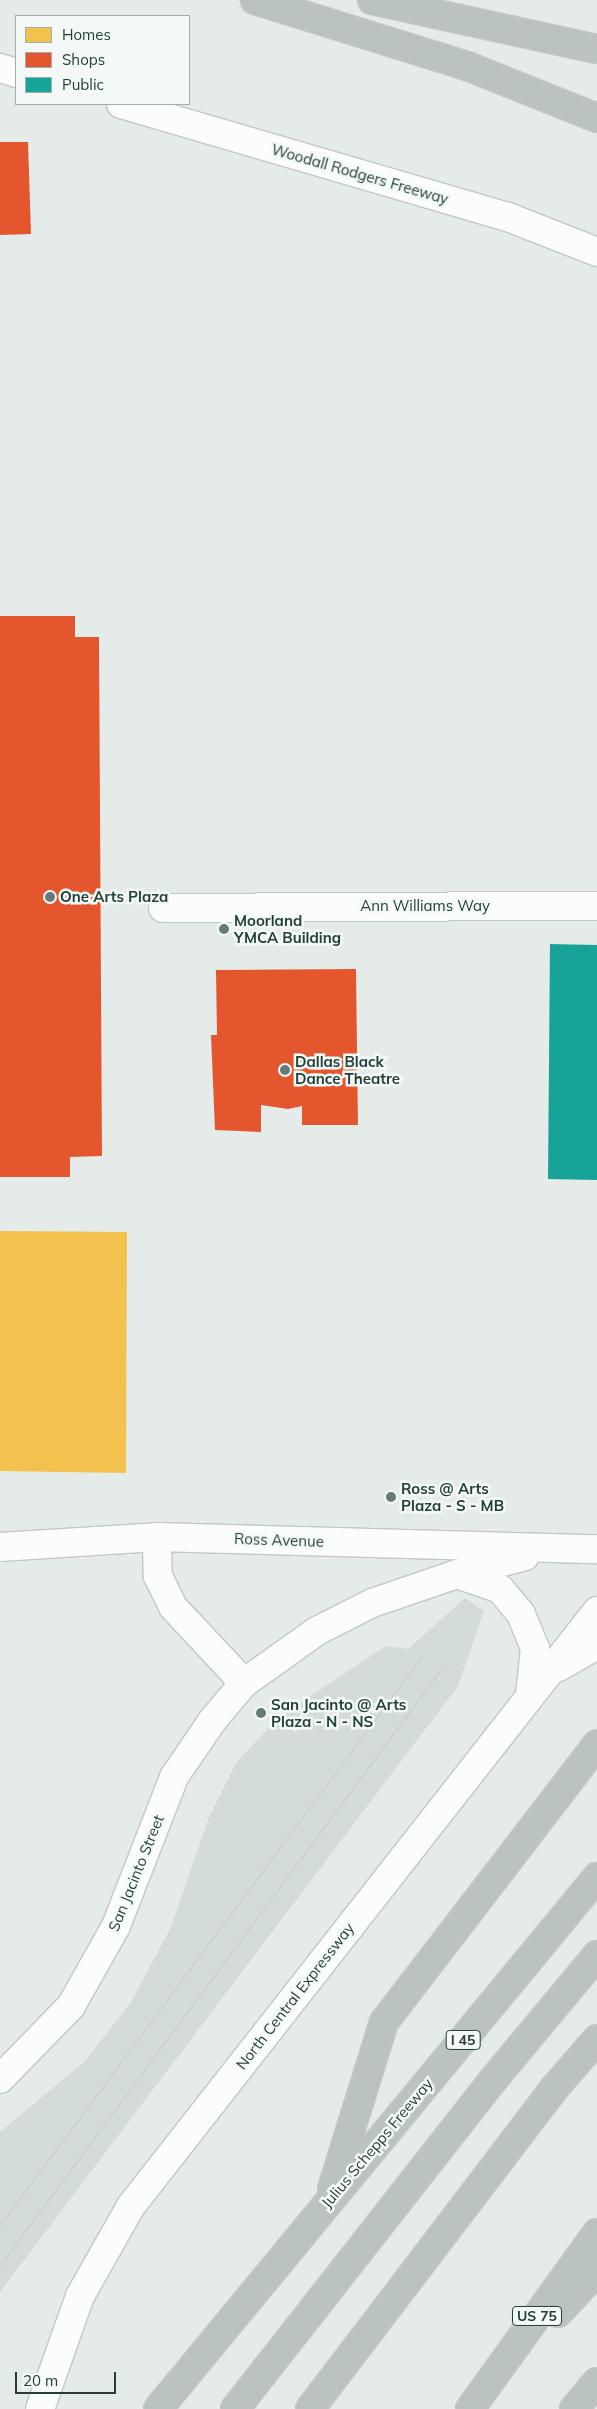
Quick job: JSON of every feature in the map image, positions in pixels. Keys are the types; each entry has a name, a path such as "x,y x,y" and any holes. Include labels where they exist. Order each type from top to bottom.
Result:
{"highway":[{"path":"255,0 467,66 597,118"},
{"path":"372,0 597,49"},
{"path":"328,2202 384,2022 597,1744"},
{"name":"Julius Schepps Freeway","path":"158,2409 597,1877"},
{"path":"235,2409 493,2080 597,1955"},
{"path":"310,2409 552,2091 597,2038"},
{"name":"US 75","path":"474,2403 597,2233"},
{"path":"474,2403 597,2271"},
{"path":"574,2409 597,2382"}],"main road":[{"path":"0,68 15,73"},
{"name":"Woodall Rodgers Freeway","path":"124,105 508,217 597,252"},
{"name":"Ann Williams Way","path":"163,908 597,906"},
{"path":"157,1537 158,1576 173,1607 244,1683"},
{"name":"Ross Avenue","path":"0,1547 157,1537 597,1549"},
{"name":"Ross Avenue","path":"244,1683 317,1631 372,1603 457,1574 558,1548"},
{"path":"457,1574 500,1588 521,1614 535,1648 538,1685 597,1646"},
{"name":"North Central Expressway","path":"40,2409 80,2296 132,2206 597,1611"},
{"name":"San Jacinto Street","path":"0,2079 71,2006 116,1926 174,1777 212,1721 244,1683"}],"shaded area":[{"path":"465,1598 484,1611 458,1686 0,2292 0,2132 84,2062 131,2002 171,1927 209,1817 236,1763 278,1718 386,1646 408,1649"}],"building: Homes":[{"path":"0,1231 127,1232 126,1473 0,1471"}],"building: Shops":[{"path":"0,142 28,142 31,234 0,235"},
{"name":"One Arts Plaza","path":"0,616 75,616 75,637 99,637 102,1156 70,1157 70,1177 0,1177"},
{"name":"Dallas Black Dance Theatre","path":"356,969 358,1125 302,1125 302,1106 288,1109 261,1105 261,1132 215,1130 211,1035 217,1035 216,970"}],"building: Public":[{"path":"550,944 597,945 597,1180 548,1179"}],"tram line":[{"path":"0,2225 422,1656"},
{"path":"0,2265 441,1669"}],"place":[{"name":"One Arts Plaza","path":"50,897"},
{"name":"Moorland YMCA Building","path":"224,929"},
{"name":"Dallas Black Dance Theatre","path":"285,1070"},
{"name":"Ross @ Arts Plaza - S - MB","path":"391,1497"},
{"name":"San Jacinto @ Arts Plaza - N - NS","path":"261,1713"}]}
